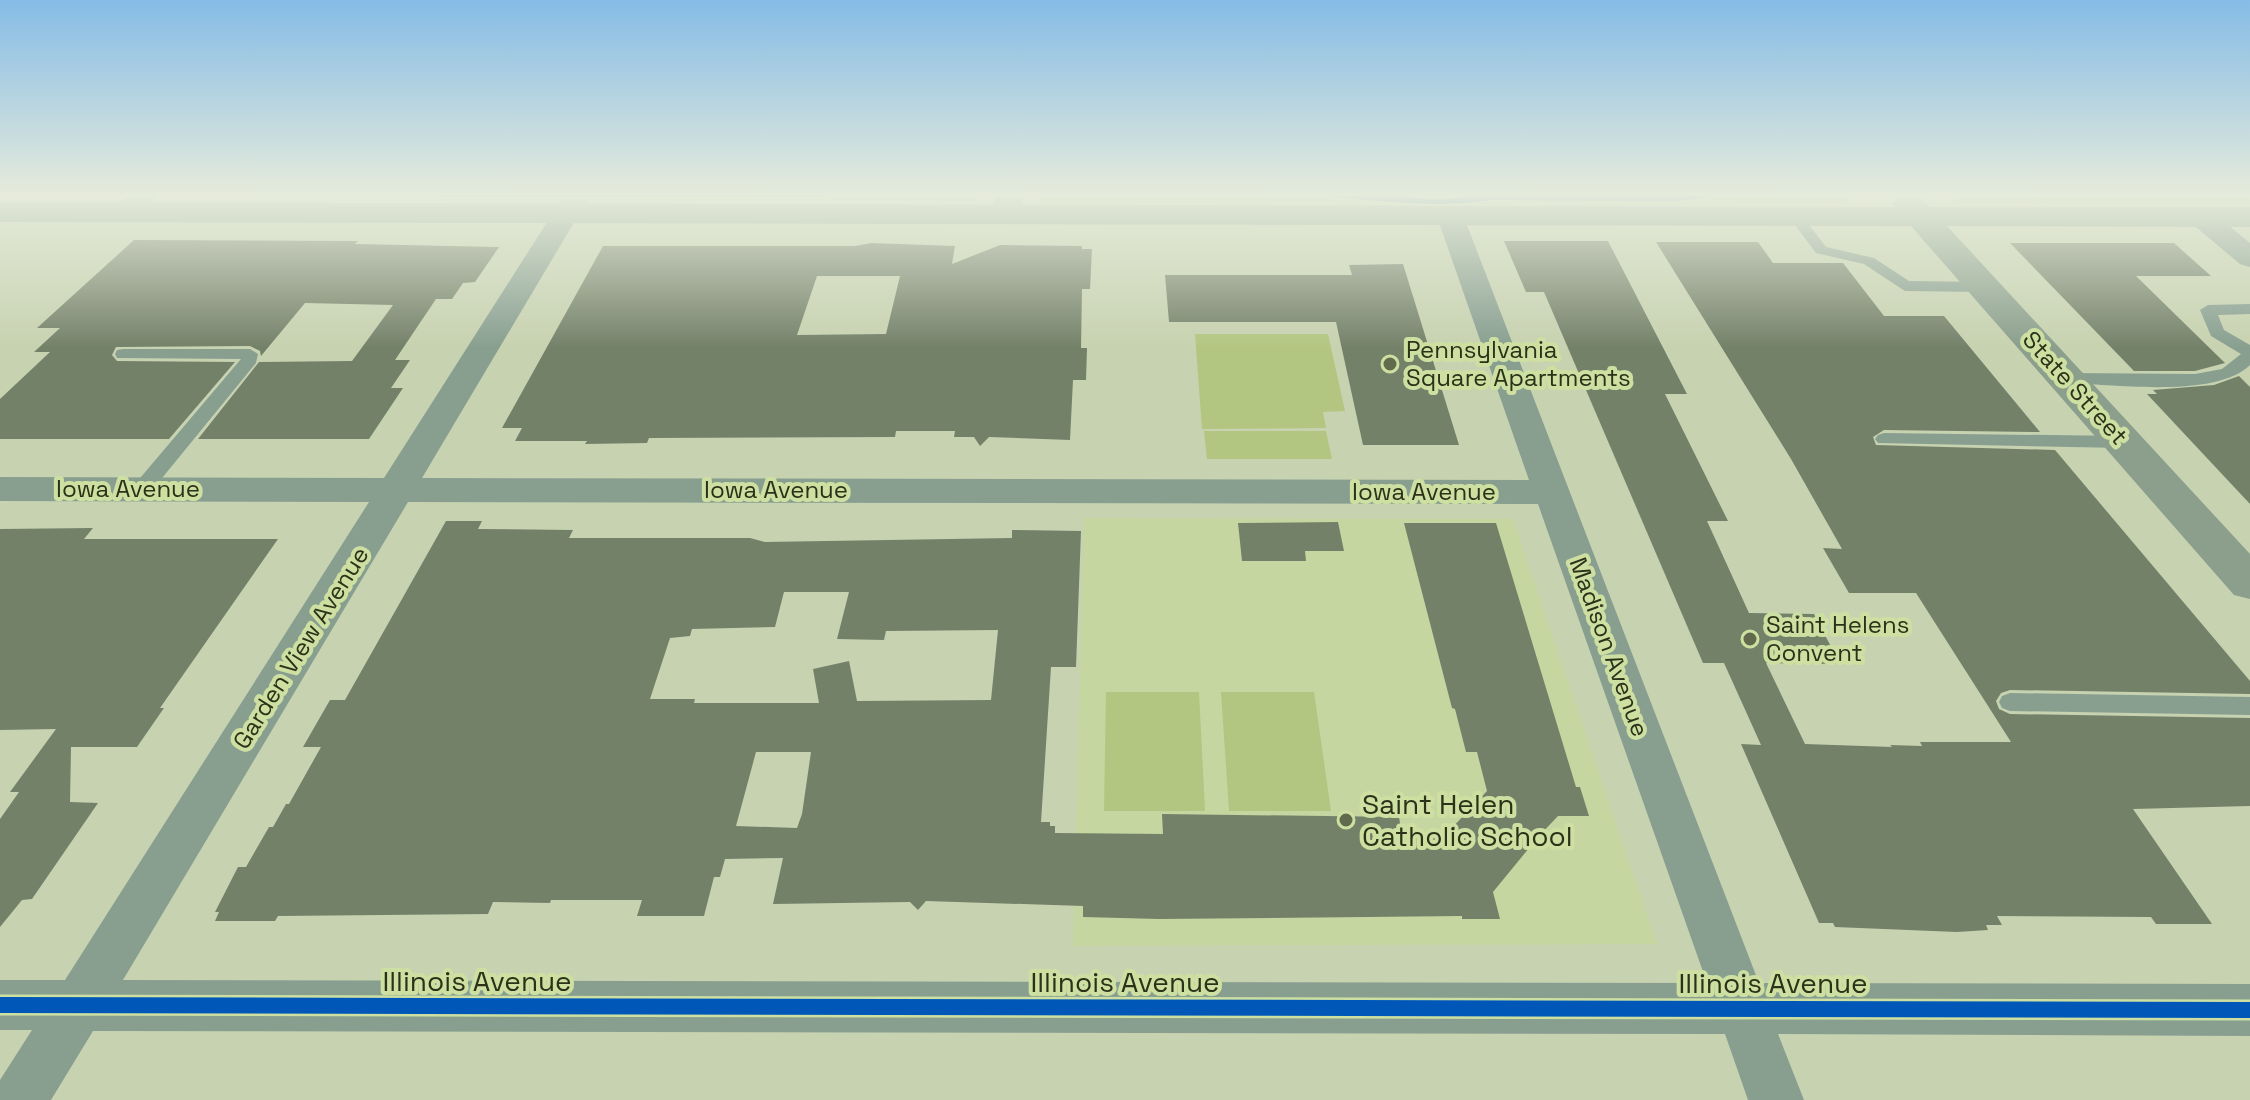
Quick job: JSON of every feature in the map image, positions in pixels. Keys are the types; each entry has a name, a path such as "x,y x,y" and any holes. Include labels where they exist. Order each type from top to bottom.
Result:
{"street":[{"name":"Garden View Avenue","path":"20,1100 546,245"},
{"name":"Madison Avenue","path":"1461,245 1776,1100"},
{"name":"State Street","path":"1946,245 2250,583"},
{"name":"Iowa Avenue","path":"0,489 1552,492"},
{"name":"Illinois Avenue","path":"0,1005 2250,1010"}],"lane":[{"path":"1817,245 1821,250 1869,261 1905,286 1984,287"},
{"path":"2066,378 2189,379 2227,374 2246,361 2250,352 2217,333 2208,310 2250,309"},
{"path":"123,354 250,354 250,359 142,489"},
{"path":"1884,439 2123,442"},
{"path":"2010,702 2250,706"}],"shaded area":[{"path":"1195,334 1328,334 1345,411 1323,412 1326,428 1202,429"},
{"path":"1204,431 1326,431 1332,459 1207,459"},
{"name":"Saint Helen Catholic School","path":"1084,518 1513,519 1657,944 1073,946"},
{"path":"1106,692 1199,692 1205,811 1104,811"},
{"path":"1221,692 1314,692 1331,811 1229,811"}],"building":[{"path":"128,245 499,247 475,282 463,283 452,299 436,299 395,360 410,360 391,388 403,388 369,439 198,439 259,362 352,361 393,305 305,303 261,356 260,351 250,346 116,347 112,355 117,361 235,362 169,439 0,439 0,399 50,352 34,352 60,328 37,328"},
{"path":"999,245 1082,246 1082,249 1092,249 1090,289 1082,289 1081,348 1087,348 1086,380 1073,380 1070,440 989,437 980,446 974,437 954,437 955,431 896,431 895,437 649,438 647,443 585,444 587,441 515,441 522,428 502,428 603,246 955,246 952,264","holes":["817,276 900,276 886,334 797,335"]},
{"path":"1506,245 1610,245 1687,394 1665,394 1728,521 1707,521 1749,613 1814,614 1840,664 1766,663 1805,744 1892,747 1890,745 1922,746 1920,742 2011,742 1916,593 1849,593 1823,548 1842,549 1791,459 1658,245 1760,245 1773,263 1843,263 1884,316 1944,316 2040,432 1884,430 1873,437 1876,445 2055,450 2250,681 2250,694 2010,690 2001,693 1996,701 1999,709 2010,714 2250,718 2250,806 2133,809 2212,924 2156,924 2151,917 1997,916 2002,925 1986,925 1988,930 1957,932 1835,927 1833,923 1819,923 1741,744 1761,745 1724,663 1703,663 1544,292 1526,292"},
{"path":"2012,245 2177,245 2211,276 2136,276 2225,363 2195,371 2134,371"},
{"name":"Pennsylvania Square Apartments","path":"1403,264 1459,445 1363,445 1336,322 1169,322 1165,275 1352,275 1349,265"},
{"path":"2239,376 2250,387 2250,504 2147,394 2157,394 2153,390 2214,385"},
{"path":"446,521 482,521 478,529 573,530 569,538 750,538 765,542 1012,538 1012,530 1081,531 1076,667 1051,667 1041,822 1050,822 1050,826 1055,826 1055,833 1163,834 1162,814 1399,817 1402,835 1448,832 1487,791 1477,752 1466,752 1455,709 1452,708 1404,523 1496,523 1576,787 1580,787 1589,816 1558,816 1539,836 1493,892 1500,919 1462,919 1462,916 1159,919 1083,917 1083,906 926,901 918,910 910,902 773,904 783,858 725,859 720,877 714,877 704,916 637,916 642,900 551,900 550,903 493,902 488,914 278,916 275,921 215,921 219,912 215,912 238,867 246,867 269,827 273,827 286,804 289,804 321,747 303,747 330,700 345,700","holes":["784,592 849,592 837,639 884,640 886,631 998,630 991,700 857,701 849,661 813,669 819,703 694,703 695,699 650,699 670,638 690,636 692,629 775,627","756,752 811,752 797,828 736,826"]},
{"path":"1338,522 1344,551 1305,551 1306,561 1242,561 1238,523"},
{"path":"93,528 84,539 278,539 160,708 164,708 137,747 71,747 70,802 98,803 32,899 22,900 0,927 0,819 19,792 10,792 56,729 0,730 0,529"}],"cycle path":[{"path":"0,1005 2250,1010"}],"place":[{"name":"Pennsylvania Square Apartments","path":"1390,364"},
{"name":"Saint Helens Convent","path":"1750,639"},
{"name":"Saint Helen Catholic School","path":"1346,820"}]}
